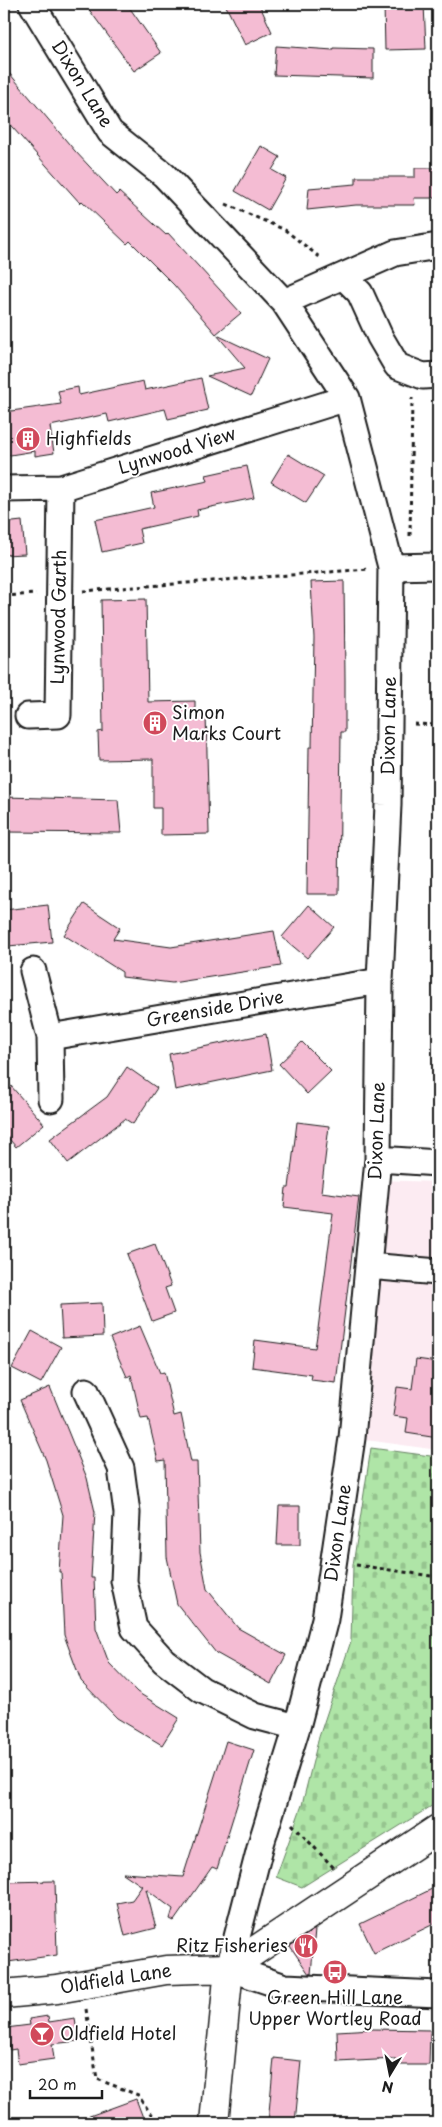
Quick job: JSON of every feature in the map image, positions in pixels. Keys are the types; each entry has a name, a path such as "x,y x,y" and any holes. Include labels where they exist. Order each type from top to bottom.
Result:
{"street":[{"name":"Dixon Lane","path":"32,4 110,132 164,175 284,302 347,398 400,567 380,981 378,1159 352,1438 325,1618 297,1727 273,1804 230,1968"},
{"path":"284,302 395,253 438,246"},
{"path":"343,276 360,293 380,337 405,369 423,376 438,375"},
{"name":"Lynwood View","path":"4,489 61,488 347,398"},
{"name":"Lynwood Garth","path":"28,716 58,715 61,488"},
{"path":"400,567 438,566"},
{"path":"33,971 50,1037 52,1099"},
{"name":"Greenside Drive","path":"50,1037 380,981"},
{"path":"378,1159 438,1163"},
{"path":"368,1266 438,1272"},
{"path":"86,1391 121,1468 127,1513 124,1581 134,1628 164,1661 202,1690 255,1716 297,1727"},
{"path":"230,1968 438,1829"},
{"path":"230,1968 286,1987 438,1994"},
{"path":"214,2123 230,1968"},
{"name":"Oldfield Lane","path":"4,1994 82,1984 166,1970 230,1968"}],"path":[{"path":"225,203 285,230 343,276"},
{"path":"4,596 400,567 405,369"},
{"path":"333,1562 438,1577"},
{"path":"273,1804 352,1887"},
{"path":"82,1984 97,2079 138,2095 157,2123"}],"shaded area":[{"path":"377,1180 438,1182 438,1450 352,1438"}],"green space":[{"path":"371,1448 438,1457 438,1802 302,1887 276,1877 302,1805 319,1737 351,1641 353,1565"}],"building":[{"path":"85,4 127,4 161,53 134,71"},
{"path":"225,4 259,4 272,32 245,45"},
{"path":"384,4 424,4 426,49 385,50"},
{"path":"276,46 333,50 333,48 373,49 373,78 274,75"},
{"path":"4,67 75,151 116,195 119,192 166,235 168,233 241,313 216,334 174,285 130,241 127,244 82,201 80,203 4,118"},
{"path":"261,146 280,157 272,170 286,178 268,210 235,191"},
{"path":"415,168 438,168 438,198 414,198 415,205 356,205 307,210 309,188 356,184 356,177 415,177"},
{"path":"217,335 268,359 251,396 207,376 245,368"},
{"path":"201,378 208,410 168,419 165,409 109,422 107,414 50,426 54,453 35,456 35,451 4,456 4,412 61,404 58,391 78,387 79,395 143,381 145,390"},
{"path":"288,454 324,476 306,503 271,482"},
{"path":"247,466 254,498 197,510 198,516 139,529 142,543 102,552 95,520 154,507 151,493 208,481 206,475"},
{"path":"22,521 25,554 4,555 4,523"},
{"path":"344,581 345,732 341,732 339,894 307,894 309,747 312,747 314,638 311,582"},
{"name":"Simon Marks Court","path":"146,599 148,702 195,701 195,714 206,714 209,834 161,835 161,808 153,808 153,759 99,760 98,732 103,731 101,600"},
{"path":"4,797 118,800 121,833 4,832"},
{"path":"84,904 120,928 113,939 171,947 274,931 281,966 172,983 122,977 122,972 64,935"},
{"path":"48,905 52,942 8,946 4,910"},
{"path":"309,905 334,927 307,958 282,937"},
{"path":"266,1034 272,1070 175,1090 169,1054"},
{"path":"302,1042 331,1071 307,1094 279,1064"},
{"path":"127,1067 157,1088 133,1124 125,1119 68,1163 50,1139 107,1097"},
{"path":"4,1078 44,1124 16,1147 4,1133"},
{"path":"297,1122 329,1126 321,1192 359,1197 336,1383 311,1380 312,1375 252,1367 255,1340 315,1348 333,1213 284,1207 286,1188 289,1188"},
{"path":"155,1244 171,1286 165,1288 174,1313 152,1321 127,1254"},
{"path":"102,1303 103,1336 62,1338 60,1305"},
{"path":"140,1326 160,1373 164,1372 174,1416 181,1414 191,1462 197,1462 200,1552 207,1589 238,1628 286,1655 271,1684 216,1653 177,1604 167,1557 165,1460 158,1461 148,1418 141,1419 131,1375 127,1377 110,1338"},
{"path":"32,1331 61,1347 41,1383 12,1368"},
{"path":"416,1359 438,1362 438,1438 406,1433 408,1418 393,1416 397,1387 412,1389"},
{"path":"50,1387 87,1478 95,1512 91,1578 94,1578 96,1628 109,1663 137,1692 179,1718 162,1745 117,1718 81,1681 64,1635 61,1572 59,1572 63,1515 46,1460 20,1400"},
{"path":"279,1506 300,1506 300,1545 277,1545"},
{"path":"226,1741 254,1750 217,1869 212,1867 174,1921 170,1919 173,1909 146,1889 156,1928 125,1936 117,1903 132,1900 142,1886 123,1873 183,1877"},
{"path":"55,1881 57,1955 8,1962 8,1936 4,1936 6,1882"},
{"path":"438,1886 438,1922 374,1953 360,1924"},
{"path":"315,1929 311,1974 309,1974 290,1946"},
{"name":"Oldfield Hotel","path":"48,2016 49,2022 75,2018 78,2041 52,2044 54,2059 18,2064 16,2049 10,2050 6,2028 30,2025 29,2019"},
{"path":"373,2029 430,2030 429,2065 395,2065 395,2059 338,2062 337,2031"},
{"path":"274,2058 301,2061 295,2123 268,2123"},
{"path":"136,2099 145,2123 76,2123 76,2121"}],"place":[{"name":"Highfields","path":"28,439"},
{"name":"Simon Marks Court","path":"155,723"},
{"name":"Ritz Fisheries","path":"306,1946"},
{"name":"Green Hill Lane Upper Wortley Road","path":"335,1972"},
{"name":"Oldfield Hotel","path":"42,2034"}]}
